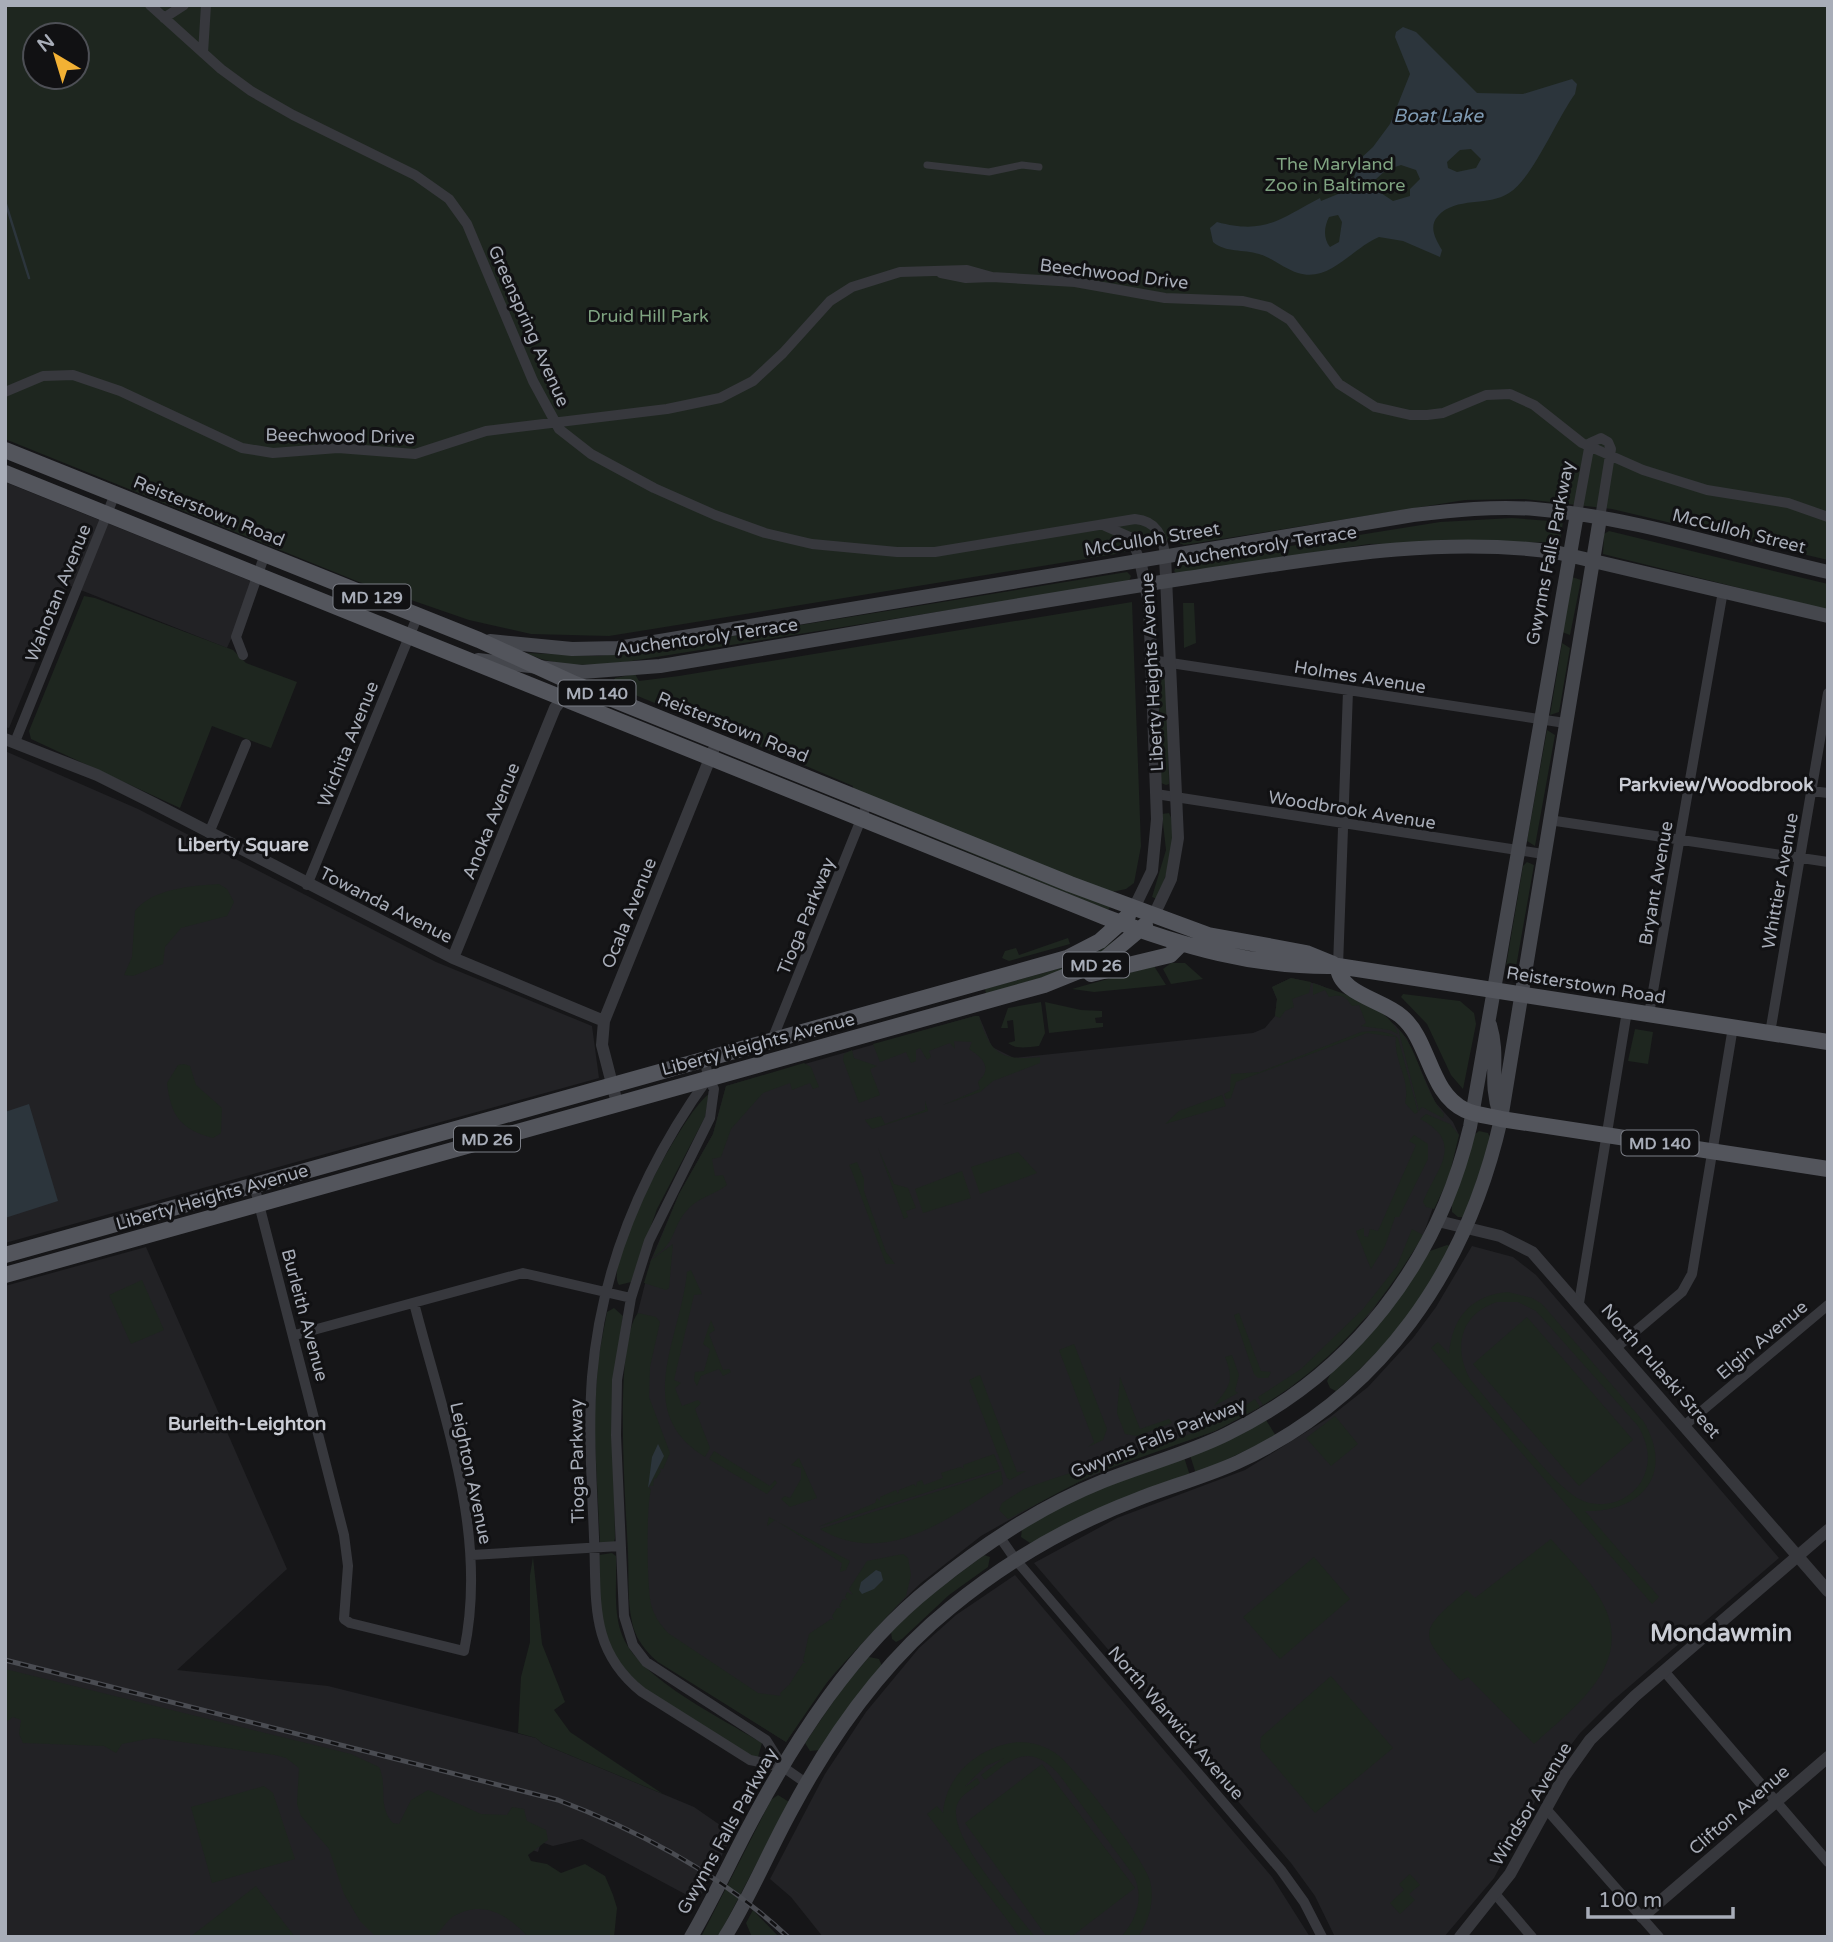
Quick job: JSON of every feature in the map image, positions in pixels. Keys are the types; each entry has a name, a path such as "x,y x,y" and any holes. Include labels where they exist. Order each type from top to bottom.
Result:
{"main road":[{"name":"Reisterstown Road","path":"5,450 418,615 575,684 1058,879 1208,935 1306,953 1338,966"},
{"name":"Reisterstown Road","path":"5,472 1140,931 1181,944 1227,956 1307,967 1338,966 1828,1042"},
{"name":"McCulloh Street","path":"479,640 548,648 618,648 1140,560 1460,510 1516,508 1600,517 1828,572"},
{"name":"Gwynns Falls Parkway","path":"691,1937 783,1767 833,1691 877,1639 931,1586 999,1536 1066,1497 1225,1435 1287,1400 1340,1358 1381,1316 1407,1278 1452,1189 1473,1113 1577,514"},
{"path":"725,1937 806,1783 835,1735 898,1657 951,1607 1015,1559 1093,1518 1239,1461 1293,1431 1359,1379 1404,1332 1446,1272 1466,1229 1493,1153 1501,1119 1600,517"},
{"name":"Auchentoroly Terrace","path":"542,670 592,671 660,666 1146,584 1369,550 1516,549 1568,555 1828,616"},
{"name":"MD 129","path":"470,659 542,670"},
{"name":"Liberty Heights Avenue","path":"5,1255 1068,958 1100,941 1122,923 1135,906"},
{"name":"Liberty Heights Avenue","path":"5,1275 1044,985 1101,962 1140,931 1154,915"},
{"path":"1044,985 1170,955 1181,944"},
{"name":"MD 140","path":"1338,966 1338,975 1343,984 1383,1004 1407,1022 1446,1094 1462,1108 1473,1113 1828,1169"},
{"path":"1489,1020 1495,1045 1492,1089 1501,1119"}],"street":[{"name":"Greenspring Avenue","path":"150,5 237,81 272,104 415,174 449,199 467,223 533,381 555,422 569,439 591,454 689,505 765,533 812,544 897,552 935,552 1131,519 1147,522 1162,536 1165,556"},
{"path":"163,18 184,5"},
{"path":"203,53 206,5"},
{"path":"927,165 989,172 1022,165 1039,167"},
{"name":"Beechwood Drive","path":"5,392 30,380 57,374 90,379 120,391 227,443 273,453 338,448 415,454 486,431 667,409 736,391 769,367 830,301 846,290 868,279 900,272 941,272 966,278 1075,282 1141,296 1243,301 1269,307 1299,329 1339,384 1375,407 1401,414 1427,415 1450,410 1486,395 1510,394 1534,405 1589,447"},
{"name":"Gwynns Falls Parkway","path":"1577,514 1589,447 1593,439 1605,440 1610,446 1611,457"},
{"path":"1600,517 1611,457 1692,486 1788,503 1828,517"},
{"name":"Wahotan Avenue","path":"10,740 115,494"},
{"path":"1098,525 1126,533 1135,544 1140,560"},
{"path":"243,655 236,637 265,554"},
{"name":"Liberty Heights Avenue","path":"1154,915 1174,867 1177,799 1165,556"},
{"name":"Liberty Heights Avenue","path":"1135,906 1148,881 1154,860 1156,794 1146,584 1140,560"},
{"name":"Bryant Avenue","path":"1649,1014 1723,591"},
{"name":"Wichita Avenue","path":"307,885 418,615"},
{"name":"Holmes Avenue","path":"1151,660 1565,723"},
{"name":"Anoka Avenue","path":"453,958 555,708 575,684"},
{"path":"1338,966 1348,691"},
{"name":"Whittier Avenue","path":"1770,1033 1828,693"},
{"name":"Towanda Avenue","path":"10,740 97,775 453,958 604,1021"},
{"name":"Ocala Avenue","path":"617,1103 602,1045 604,1021 717,741"},
{"path":"209,833 246,744"},
{"path":"1811,791 1828,793"},
{"name":"Woodbrook Avenue","path":"1156,794 1543,854"},
{"name":"Tioga Parkway","path":"772,1041 868,802"},
{"path":"1549,820 1828,862"},
{"path":"1579,1303 1627,1011"},
{"path":"1617,1347 1682,1292 1695,1263 1733,1027"},
{"name":"Tioga Parkway","path":"705,1060 708,1078 714,1089 706,1127 659,1219 631,1297 617,1380 624,1616 633,1645 656,1670 766,1740 783,1767"},
{"name":"Tioga Parkway","path":"708,1078 663,1149 636,1201 598,1323 590,1438 597,1620 605,1646 619,1671 642,1692 750,1760 783,1767 806,1783"},
{"name":"Burleith Avenue","path":"254,1185 295,1335 344,1535 348,1566 344,1619 350,1623 464,1651"},
{"name":"North Pulaski Street","path":"1438,1221 1500,1236 1522,1246 1546,1265 1828,1591"},
{"path":"295,1335 523,1273 631,1297"},
{"name":"Leighton Avenue","path":"414,1303 465,1503 472,1555 471,1610 464,1651"},
{"path":"1824,1309 1828,1322"},
{"name":"Elgin Avenue","path":"1685,1425 1824,1309"},
{"name":"Windsor Avenue","path":"1461,1937 1496,1895 1563,1778 1590,1740 1664,1671 1828,1530"},
{"name":"North Warwick Avenue","path":"999,1536 1015,1559 1281,1870 1304,1902 1322,1937"},
{"path":"472,1555 620,1546"},
{"path":"1664,1671 1828,1862"},
{"name":"Clifton Avenue","path":"1642,1917 1828,1757"},
{"path":"1547,1810 1659,1937"},
{"path":"1496,1895 1532,1937"}],"shaded area":[{"path":"5,482 256,583 227,648 68,585 9,728 5,727"},
{"path":"5,751 138,809 436,962 592,1026 599,1078 5,1243"},
{"path":"1291,978 1317,984 1353,999 1395,1025 1407,1039 1435,1102 1453,1122 1459,1135 1422,1238 1370,1314 1291,1387 1255,1410 1215,1431 1125,1462 1067,1487 981,1536 921,1583 869,1633 819,1692 786,1742 652,1657 637,1637 631,1610 623,1435 627,1355 651,1260 679,1194 713,1134 726,1086 975,1016 979,1016 992,1047 1014,1058 1253,1033 1265,1028 1275,1016 1277,999 1272,987"},
{"path":"1472,1246 1513,1257 1536,1275 1779,1558 1610,1703 1580,1733 1552,1770 1494,1878 1444,1937 1335,1937 1315,1896 1291,1863 1034,1563 1117,1518 1245,1470 1330,1417 1368,1387 1413,1338 1436,1307"},
{"path":"146,1247 287,1569 177,1670 328,1686 536,1738 543,1744 694,1807 733,1834 698,1901 582,1839 553,1846 541,1842 538,1852 504,1841 570,1937 5,1937 5,1286"},
{"path":"1015,1575 1272,1877 1310,1937 823,1937 791,1897 770,1879 825,1774 866,1712 919,1648 956,1615"}],"green space":[{"name":"Druid Hill Park","path":"5,5 1828,5 1828,560 1612,509 1524,499 1465,500 1184,545 1172,540 1116,554 609,636 531,634 469,620 359,582 5,439"},
{"path":"1512,518 1563,522 1560,542 1369,544 1177,574 1174,571 1177,565 1203,560 1440,522"},
{"path":"1609,531 1828,584 1828,610 1603,554 1604,534"},
{"path":"1127,572 1131,576 1129,581 619,663 571,664 549,661 526,653 598,656 640,651"},
{"path":"1572,577 1581,580 1570,635 1562,632"},
{"path":"84,596 233,650 246,663 297,682 271,748 212,726 180,808 31,739 29,731"},
{"path":"1132,602 1141,846 1134,883 1126,889 1107,893 853,791 853,786 733,735 724,728 708,725 611,685 615,678 635,674 639,681 679,676"},
{"path":"1183,603 1194,603 1196,643 1184,648"},
{"path":"1562,643 1570,648 1559,712 1550,715"},
{"path":"1164,677 1167,679 1169,784 1166,785 1161,783 1157,681"},
{"path":"1547,730 1555,735 1535,846 1527,841"},
{"path":"871,812 1111,906 1108,910"},
{"path":"1169,813 1173,845 1157,899 1152,897 1166,850 1162,814"},
{"path":"1527,862 1534,865 1516,967 1506,966 1523,866"},
{"path":"219,884 227,889 234,902 227,916 181,928 165,947 163,964 133,976 124,975 132,957 135,911 143,903 174,890"},
{"path":"1068,938 1070,944 1009,961 1002,958 1005,951 1016,948 1019,955"},
{"path":"1118,938 1122,940 1078,967 986,994 985,989 1068,966 1093,955"},
{"path":"1171,963 1185,963 1203,979 1171,984 1163,969"},
{"path":"1154,966 1166,985 1094,992 1072,989"},
{"path":"1291,978 1311,982 1309,993 1292,999 1294,1007 1285,1011 1280,1018 1275,1016 1277,999 1272,987"},
{"path":"1313,983 1374,1008 1385,1015 1398,1034 1390,1030 1361,1026 1366,1023 1359,1005 1352,1006 1340,996 1329,997 1325,990 1313,995"},
{"path":"1403,994 1460,1001 1474,1013 1476,1024 1463,1089 1451,1075 1427,1024 1401,997"},
{"path":"1041,1002 1045,1033 1039,1046 1019,1047 1008,1043 1015,1041 1013,1020 1007,1021 1008,1028 1001,1028 1008,1008"},
{"path":"1045,1002 1081,1010 1102,1011 1102,1017 1095,1018 1096,1023 1103,1023 1103,1027 1049,1033"},
{"path":"979,1016 988,1039 999,1052 1016,1058 1040,1057 1040,1063 993,1081 980,1092 943,1105 980,1089 978,1082 985,1068 982,1060 969,1049 972,1042 954,1041 955,1049 950,1043 929,1051 931,1057 927,1060 920,1048 916,1050 916,1061 911,1063 906,1052 880,1062 873,1044"},
{"path":"1398,1028 1444,1114 1443,1118 1422,1107 1419,1111"},
{"path":"1635,1029 1653,1032 1648,1064 1628,1061"},
{"path":"1361,1032 1389,1033 1398,1038 1418,1112 1415,1114 1405,1103 1406,1086 1397,1054 1396,1037 1367,1033 1236,1082 1231,1098 1226,1099 1224,1094 1230,1091 1231,1074 1260,1072"},
{"path":"852,1050 854,1058 877,1066 870,1069 880,1095 859,1103 843,1060 844,1054"},
{"path":"804,1063 811,1067 819,1087 813,1089 810,1083 792,1090 790,1083 763,1093 731,1129 721,1157 712,1159 715,1176 723,1175 727,1185 689,1208 666,1246 653,1257 679,1194 713,1134 726,1086"},
{"path":"178,1065 190,1066 196,1085 222,1108 221,1133 213,1138 185,1125 179,1120 171,1104 167,1083"},
{"path":"709,1094 705,1117 657,1209 631,1282 619,1285 617,1271 623,1248 649,1187 682,1127"},
{"path":"1222,1095 1226,1106 1165,1124 1179,1111"},
{"path":"925,1101 928,1111 872,1129 865,1120 881,1116 885,1124 925,1110"},
{"path":"1426,1114 1450,1124 1459,1135 1449,1177 1434,1209 1426,1207 1423,1202 1440,1168 1445,1147 1442,1137 1434,1128 1420,1119"},
{"path":"1479,1131 1488,1133 1491,1140 1464,1217 1458,1217 1452,1212 1452,1205 1474,1135"},
{"path":"1414,1135 1428,1144 1428,1159 1399,1217 1395,1217 1385,1246 1371,1269 1356,1231 1364,1228 1364,1236 1368,1237 1370,1229 1378,1231 1416,1145 1409,1141"},
{"path":"878,1148 894,1184 908,1188 916,1208 906,1211 908,1217 904,1219"},
{"path":"1018,1152 1037,1173 980,1194 971,1167"},
{"path":"857,1162 864,1179 864,1191 886,1252 895,1264 886,1264 849,1165"},
{"path":"962,1171 971,1198 923,1213 915,1189"},
{"path":"1412,1229 1423,1235 1373,1308 1312,1371 1263,1405 1258,1397 1301,1369 1363,1309 1397,1266"},
{"path":"673,1244 669,1288 666,1290 644,1283 651,1260"},
{"path":"1451,1246 1441,1267 1416,1306 1370,1359 1336,1391 1330,1388 1327,1381 1331,1373 1390,1311 1430,1251"},
{"path":"691,1270 702,1294 694,1295 674,1380 681,1383 675,1388 682,1406 698,1400 701,1403 695,1409 710,1448 705,1457 683,1439 670,1418 665,1396 666,1372 687,1272"},
{"path":"142,1280 164,1330 131,1344 109,1295"},
{"path":"1508,1292 1532,1298 1542,1304 1644,1422 1653,1441 1656,1459 1647,1487 1636,1498 1622,1505 1605,1510 1585,1511 1659,1597 1652,1604 1431,1348 1438,1342 1449,1354 1459,1319 1474,1303","holes":["1497,1302 1518,1302 1536,1311 1642,1433 1647,1447 1647,1468 1641,1482 1621,1500 1596,1504 1579,1499 1567,1491 1523,1444 1470,1379 1461,1344 1468,1323 1485,1307"]},
{"path":"614,1308 623,1316 612,1392 615,1538 614,1542 600,1543 594,1422 598,1360 607,1312"},
{"path":"638,1313 656,1317 660,1322 650,1367 649,1397 670,1453 663,1469 658,1468 661,1471 656,1479 654,1478 653,1486 648,1486 651,1490 648,1512 648,1564 652,1608 668,1633 758,1693 781,1696 780,1693 789,1685 803,1663 806,1663 803,1661 809,1634 831,1619 834,1620 832,1616 837,1608 842,1608 839,1606 843,1599 848,1600 845,1597 847,1592 853,1595 849,1589 867,1561 903,1554 908,1558 911,1575 906,1596 830,1678 786,1742 658,1662 649,1654 633,1628 629,1596 623,1390 630,1330"},
{"path":"1239,1313 1261,1371 1271,1372 1268,1378 1258,1378 1254,1374 1234,1315"},
{"path":"1527,1317 1633,1440 1579,1486 1473,1364"},
{"path":"711,1320 715,1330 709,1334 723,1370 729,1369 731,1372 723,1376 719,1369 701,1376 697,1386 694,1380 695,1372 704,1371 710,1349 703,1344"},
{"path":"1074,1344 1107,1429 1103,1440 1088,1447 1094,1442 1059,1350"},
{"path":"1232,1355 1239,1375 1235,1391 1238,1393 1214,1406 1230,1380 1225,1357"},
{"path":"980,1375 1017,1472 1026,1471 1010,1480 969,1380"},
{"path":"1120,1377 1140,1429 1169,1419 1172,1423 1137,1436 1125,1434 1117,1413"},
{"path":"1255,1399 1260,1407 1215,1431 1094,1474 1008,1519 999,1510 1002,1503 1024,1489 1172,1441 1229,1415"},
{"path":"1335,1416 1358,1444 1331,1466 1306,1438"},
{"path":"1266,1420 1276,1436 1196,1474 1190,1455"},
{"path":"714,1451 770,1486 775,1480 777,1483 767,1494 709,1459"},
{"path":"994,1454 1000,1469 818,1527 875,1503 877,1498 880,1501 880,1497 896,1490 898,1494 899,1490 914,1484 916,1487 917,1482 922,1480 924,1485 943,1478 941,1473 960,1467 964,1469 963,1465"},
{"path":"1184,1457 1190,1476 1030,1543 1021,1537 1022,1529 1080,1497"},
{"path":"799,1458 817,1498 790,1507 781,1499 785,1496 790,1498 801,1479 801,1468 791,1465"},
{"path":"1001,1471 1003,1484 938,1524 915,1534 892,1541 868,1543 844,1540 820,1529"},
{"path":"778,1522 850,1561 846,1570 840,1572 842,1563"},
{"path":"1551,1539 1585,1577 1602,1602 1610,1624 1611,1645 1606,1664 1596,1682 1566,1715 1534,1744 1468,1677 1461,1681 1436,1652 1429,1633 1439,1615 1467,1590 1475,1598"},
{"path":"612,1553 616,1556 616,1604 619,1623 629,1649 643,1665 682,1695 762,1743 758,1757 754,1758 674,1710 636,1681 621,1664 606,1635 600,1601 599,1555"},
{"path":"984,1555 990,1557 988,1567 949,1595 902,1639 896,1642 892,1639 891,1632 928,1597"},
{"path":"533,1557 542,1644 565,1702 554,1710 570,1732 663,1794 543,1744 536,1738 518,1733 521,1677 530,1642 530,1575"},
{"path":"1314,1557 1350,1599 1280,1659 1243,1617"},
{"path":"869,1657 879,1659 882,1666 820,1750 810,1751 805,1743 844,1686"},
{"path":"5,1669 351,1754 379,1767 385,1810 393,1823 399,1824 411,1800 428,1790 481,1814 507,1815 512,1807 524,1809 527,1821 546,1830 548,1840 528,1855 531,1861 547,1864 561,1873 585,1864 605,1876 617,1908 614,1937 528,1937 503,1916 485,1909 475,1909 454,1916 434,1937 376,1937 360,1921 344,1894 329,1849 301,1816 297,1804 299,1768 286,1758 153,1738 122,1744 116,1753 104,1746 23,1743 19,1734 21,1720 13,1717 5,1723"},
{"path":"1331,1676 1393,1748 1315,1813 1260,1748 1261,1737"},
{"path":"1018,1742 1039,1745 1058,1755 1093,1795 1136,1854 1150,1881 1152,1896 1148,1917 1138,1937 1121,1937 1135,1916 1137,1908 1138,1892 1134,1876 1058,1773 1038,1758 1029,1756 1012,1760 985,1780 981,1775 1004,1758 986,1766 965,1787 977,1778 980,1783 959,1801 956,1819 972,1854 1035,1937 1020,1937 927,1814 937,1806 943,1813 951,1786 967,1764 991,1749"},
{"path":"1042,1764 1135,1888 1071,1937 1047,1937 965,1823"},
{"path":"264,1786 273,1793 295,1859 212,1883 191,1807"},
{"path":"778,1795 789,1802 718,1937 701,1937 771,1800"},
{"path":"1410,1874 1420,1885 1409,1894 1415,1900 1400,1914 1390,1903 1404,1890 1399,1884"},
{"path":"256,1886 295,1937 190,1937"},
{"path":"753,1910 779,1937 752,1937 746,1923"}],"water":[{"name":"Boat Lake","path":"1403,27 1416,32 1477,93 1523,94 1572,79 1577,84 1575,94 1544,148 1518,186 1501,197 1454,206 1438,216 1433,229 1442,250 1440,257 1403,241 1379,237 1331,269 1310,275 1293,271 1259,254 1229,249 1213,242 1210,228 1217,222 1248,227 1272,223 1320,198 1321,201 1343,192 1353,181 1360,159 1390,124 1410,74 1395,37 1396,32","holes":["1471,149 1481,159 1476,168 1457,172 1448,168 1447,162 1460,150","1401,165 1416,170 1420,179 1410,189 1410,196 1393,201 1378,191 1375,180 1386,170","1338,215 1342,222 1339,242 1330,247 1325,232 1329,217"]},
{"path":"29,1104 58,1201 5,1218 5,1112"},
{"path":"658,1444 664,1456 648,1488 652,1457"},
{"path":"876,1570 881,1572 883,1580 874,1589 862,1594 859,1590 861,1582"}],"waterway":[{"path":"5,201 29,278"}],"railway":[{"path":"5,1660 558,1800 620,1826 680,1857 736,1894 788,1937"}],"district":[{"name":"Parkview/Woodbrook","path":"1716,784"},
{"name":"Liberty Square","path":"243,844"},
{"name":"Burleith-Leighton","path":"247,1423"},
{"name":"Mondawmin","path":"1721,1633"}],"park label":[{"name":"The Maryland Zoo in Baltimore","path":"1335,174"}]}
